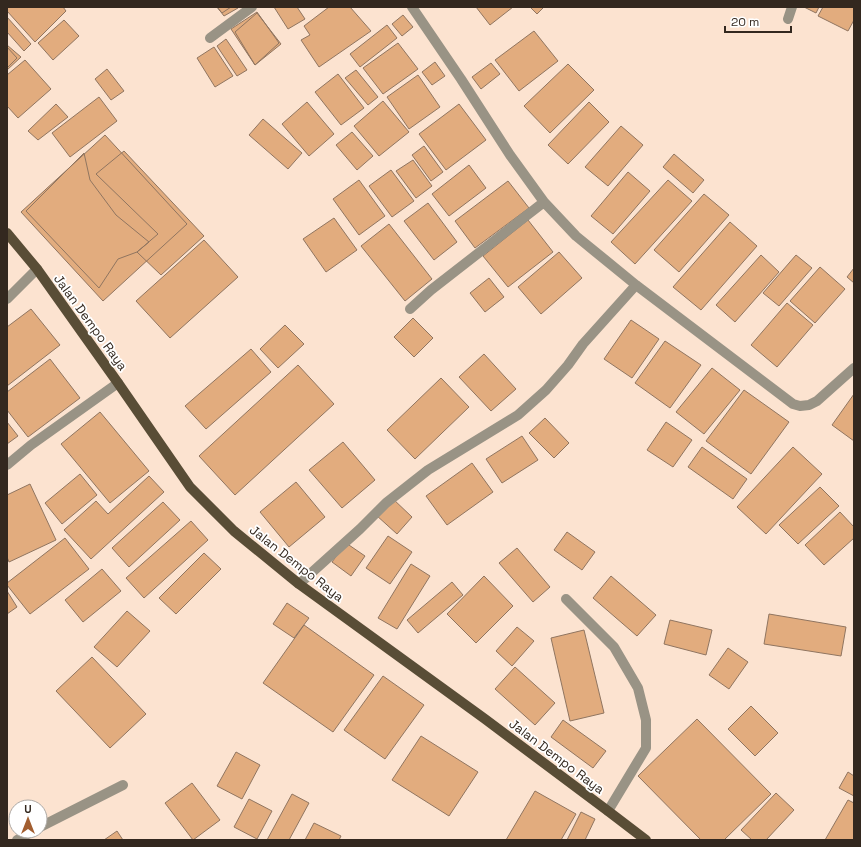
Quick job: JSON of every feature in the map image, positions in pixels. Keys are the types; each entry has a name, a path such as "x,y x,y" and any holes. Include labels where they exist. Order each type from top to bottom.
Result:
{"main road":[{"name":"Jalan Dempo Raya","path":"7,233 37,269 190,487 234,531 299,584 485,719 646,840"}],"street":[{"path":"210,38 252,7"},
{"path":"412,7 510,155 544,202 576,236 636,285 793,404 800,406 809,405 822,396 854,368"},
{"path":"788,18 792,7"},
{"path":"410,309 431,290 544,202"},
{"path":"7,299 37,269"},
{"path":"299,584 360,529 386,503 428,470 518,415 546,390 568,365 583,344 636,285"},
{"path":"7,465 31,445 118,383"},
{"path":"566,599 614,647 638,688 646,720 646,748 608,810"},
{"path":"48,823 123,785"}],"building":[{"path":"63,7 66,11 35,42 7,11 7,8"},
{"path":"217,7 238,7 238,8 224,16"},
{"path":"217,7 231,7 222,13"},
{"path":"274,7 297,7 305,19 288,29"},
{"path":"329,7 350,7 371,31 319,67 301,40 310,35 304,26"},
{"path":"476,7 513,7 490,25"},
{"path":"530,7 544,7 537,14"},
{"path":"804,7 819,7 816,13"},
{"path":"823,7 854,7 854,20 848,31 818,16"},
{"path":"257,12 279,43 255,65 231,29"},
{"path":"257,13 281,44 255,65 235,32"},
{"path":"403,15 413,27 402,36 392,24"},
{"path":"7,17 31,44 24,51 7,32"},
{"path":"64,20 79,36 53,60 38,43"},
{"path":"387,25 397,38 360,67 350,54"},
{"path":"534,31 558,61 519,91 495,60"},
{"path":"226,39 247,70 237,76 217,46"},
{"path":"398,43 418,69 383,94 363,68"},
{"path":"7,45 21,57 7,70"},
{"path":"7,47 17,58 7,68"},
{"path":"214,47 233,76 215,87 197,58"},
{"path":"25,60 51,89 18,118 7,106 7,75"},
{"path":"435,62 445,76 432,85 422,72"},
{"path":"491,63 500,74 481,89 472,77"},
{"path":"568,64 594,90 550,133 524,106"},
{"path":"107,69 124,91 111,100 95,79"},
{"path":"356,70 378,97 368,105 345,78"},
{"path":"338,74 364,108 341,125 315,92"},
{"path":"418,75 440,107 409,129 387,97"},
{"path":"99,97 117,121 70,157 52,133"},
{"path":"383,101 409,132 379,156 354,126"},
{"path":"307,102 334,134 309,156 282,124"},
{"path":"589,102 609,122 568,164 548,145"},
{"path":"56,104 68,117 38,140 28,131"},
{"path":"459,104 486,140 446,170 419,134"},
{"path":"263,119 302,153 288,169 249,135"},
{"path":"621,126 643,145 608,186 585,167"},
{"path":"352,132 373,156 357,170 336,145"},
{"path":"105,135 187,224 103,301 21,212"},
{"path":"424,146 443,172 431,181 412,155"},
{"path":"124,151 204,236 161,275 137,252 158,234 96,174"},
{"path":"84,153 90,180 116,215 149,242 137,252 118,259 99,288 26,211"},
{"path":"674,154 704,180 693,193 663,167"},
{"path":"413,160 432,186 416,198 396,171"},
{"path":"469,165 486,188 449,216 432,194"},
{"path":"391,170 414,201 392,217 369,186"},
{"path":"628,172 650,191 613,234 591,216"},
{"path":"359,180 385,216 359,235 333,199"},
{"path":"668,180 692,201 635,264 611,242"},
{"path":"508,181 529,208 475,248 455,221"},
{"path":"704,194 729,215 679,272 654,250"},
{"path":"428,203 457,242 434,260 404,221"},
{"path":"334,218 357,250 326,272 303,239"},
{"path":"528,220 553,252 508,287 483,256"},
{"path":"730,222 757,246 701,310 673,287"},
{"path":"389,224 432,279 405,301 361,246"},
{"path":"204,240 238,277 170,338 136,301"},
{"path":"559,252 582,278 541,314 518,287"},
{"path":"761,255 779,272 735,322 716,305"},
{"path":"796,255 812,268 779,306 763,293"},
{"path":"820,267 845,289 815,323 790,301"},
{"path":"854,268 854,283 847,277"},
{"path":"489,278 504,297 485,312 470,293"},
{"path":"787,303 813,325 777,367 751,345"},
{"path":"31,309 60,345 7,386 7,327"},
{"path":"413,318 433,338 414,357 394,337"},
{"path":"631,320 659,339 632,378 604,359"},
{"path":"285,325 304,344 278,368 260,349"},
{"path":"665,341 701,365 670,408 635,383"},
{"path":"251,349 271,372 206,429 185,406"},
{"path":"484,354 516,389 491,411 459,377"},
{"path":"50,359 80,398 28,437 7,410 7,392"},
{"path":"298,365 334,404 235,495 199,456"},
{"path":"712,368 740,390 704,434 676,412"},
{"path":"441,378 469,407 415,459 387,430"},
{"path":"744,390 789,422 751,474 706,441"},
{"path":"854,394 854,441 832,425"},
{"path":"100,412 149,471 110,503 61,444"},
{"path":"545,418 569,443 554,458 529,433"},
{"path":"7,422 18,436 7,444"},
{"path":"666,422 692,440 673,467 647,450"},
{"path":"522,436 538,460 502,483 486,459"},
{"path":"343,442 375,480 342,508 309,470"},
{"path":"702,447 747,479 733,499 688,467"},
{"path":"793,447 822,474 766,534 737,507"},
{"path":"472,463 493,492 447,525 426,496"},
{"path":"80,474 97,495 62,524 45,503"},
{"path":"149,476 164,492 91,559 64,530 96,501 108,514"},
{"path":"296,482 325,517 289,547 260,512"},
{"path":"30,484 56,540 9,562 7,557 7,495"},
{"path":"820,487 839,506 798,544 779,525"},
{"path":"392,498 412,517 397,534 376,515"},
{"path":"163,502 180,520 129,567 112,548"},
{"path":"840,512 854,527 854,538 824,565 805,545"},
{"path":"191,521 208,540 144,598 126,578"},
{"path":"567,532 595,552 582,570 554,550"},
{"path":"388,536 412,552 390,584 366,568"},
{"path":"65,538 89,569 30,614 7,583"},
{"path":"346,543 365,556 351,576 332,562"},
{"path":"517,548 550,587 533,602 499,563"},
{"path":"204,553 221,569 176,614 159,598"},
{"path":"411,564 430,576 397,629 378,618"},
{"path":"102,569 121,591 83,622 65,600"},
{"path":"484,576 513,606 476,643 447,614"},
{"path":"611,576 656,615 637,636 593,598"},
{"path":"452,582 463,595 418,633 407,620"},
{"path":"7,591 17,607 7,614"},
{"path":"287,603 309,618 294,638 273,624"},
{"path":"127,611 150,631 117,667 94,647"},
{"path":"769,614 846,627 841,656 764,644"},
{"path":"670,620 712,630 706,655 664,644"},
{"path":"304,625 374,675 333,732 263,683"},
{"path":"517,627 534,641 512,666 496,651"},
{"path":"584,630 604,713 570,721 551,638"},
{"path":"728,648 748,662 729,689 709,675"},
{"path":"92,657 146,714 110,748 56,691"},
{"path":"515,667 555,703 535,725 495,689"},
{"path":"383,676 424,705 385,759 344,730"},
{"path":"751,706 778,733 755,756 728,729"},
{"path":"697,719 771,794 724,840 701,840 638,776"},
{"path":"563,720 606,751 593,768 551,737"},
{"path":"421,736 478,772 449,816 392,780"},
{"path":"236,752 260,765 242,799 217,786"},
{"path":"848,772 854,776 854,796 839,788"},
{"path":"192,783 220,820 193,840 165,803"},
{"path":"535,791 576,814 561,840 506,840"},
{"path":"776,793 794,810 766,840 752,840 741,830"},
{"path":"292,794 309,803 289,840 267,840"},
{"path":"249,799 272,811 257,839 234,827"},
{"path":"848,800 854,803 854,840 825,840"},
{"path":"581,812 595,819 585,840 567,840"},
{"path":"314,823 341,836 339,840 305,840"},
{"path":"117,831 123,840 104,840"}]}
